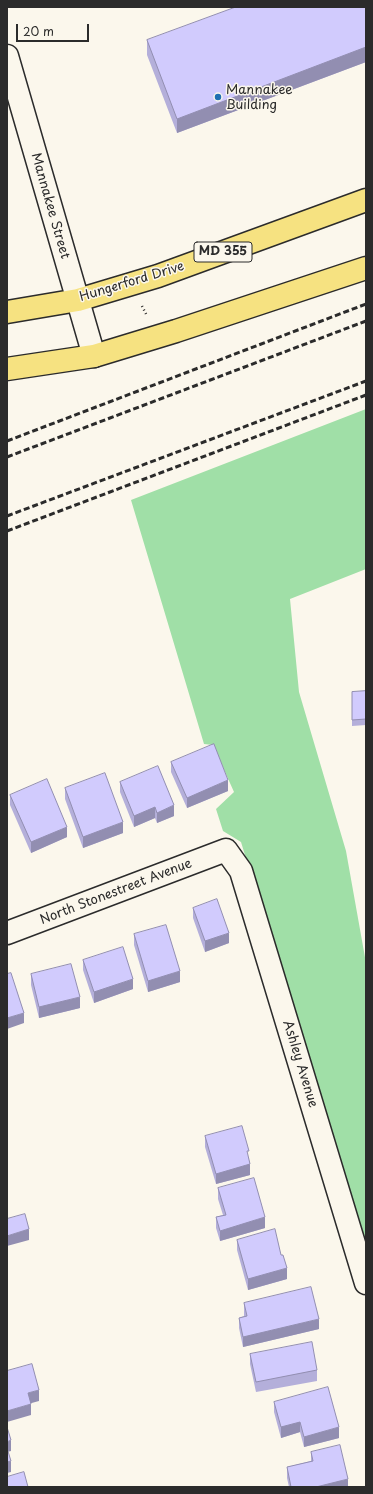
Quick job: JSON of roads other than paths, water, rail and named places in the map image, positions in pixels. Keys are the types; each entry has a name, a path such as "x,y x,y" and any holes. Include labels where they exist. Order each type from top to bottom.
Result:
{"main road":[{"name":"Hungerford Drive","path":"7,312 78,300 158,276 366,200"},
{"path":"7,369 94,356 176,331 366,268"}],"street":[{"name":"Mannakee Street","path":"7,56 94,356"},
{"name":"North Stonestreet Avenue","path":"7,934 226,850"},
{"name":"Ashley Avenue","path":"226,850 242,871 366,1283"}],"railway":[{"path":"7,441 366,304"},
{"path":"7,457 366,321"},
{"path":"7,516 366,381"},
{"path":"7,531 366,395"}],"place":[{"name":"Mannakee Building","path":"218,97"}]}
